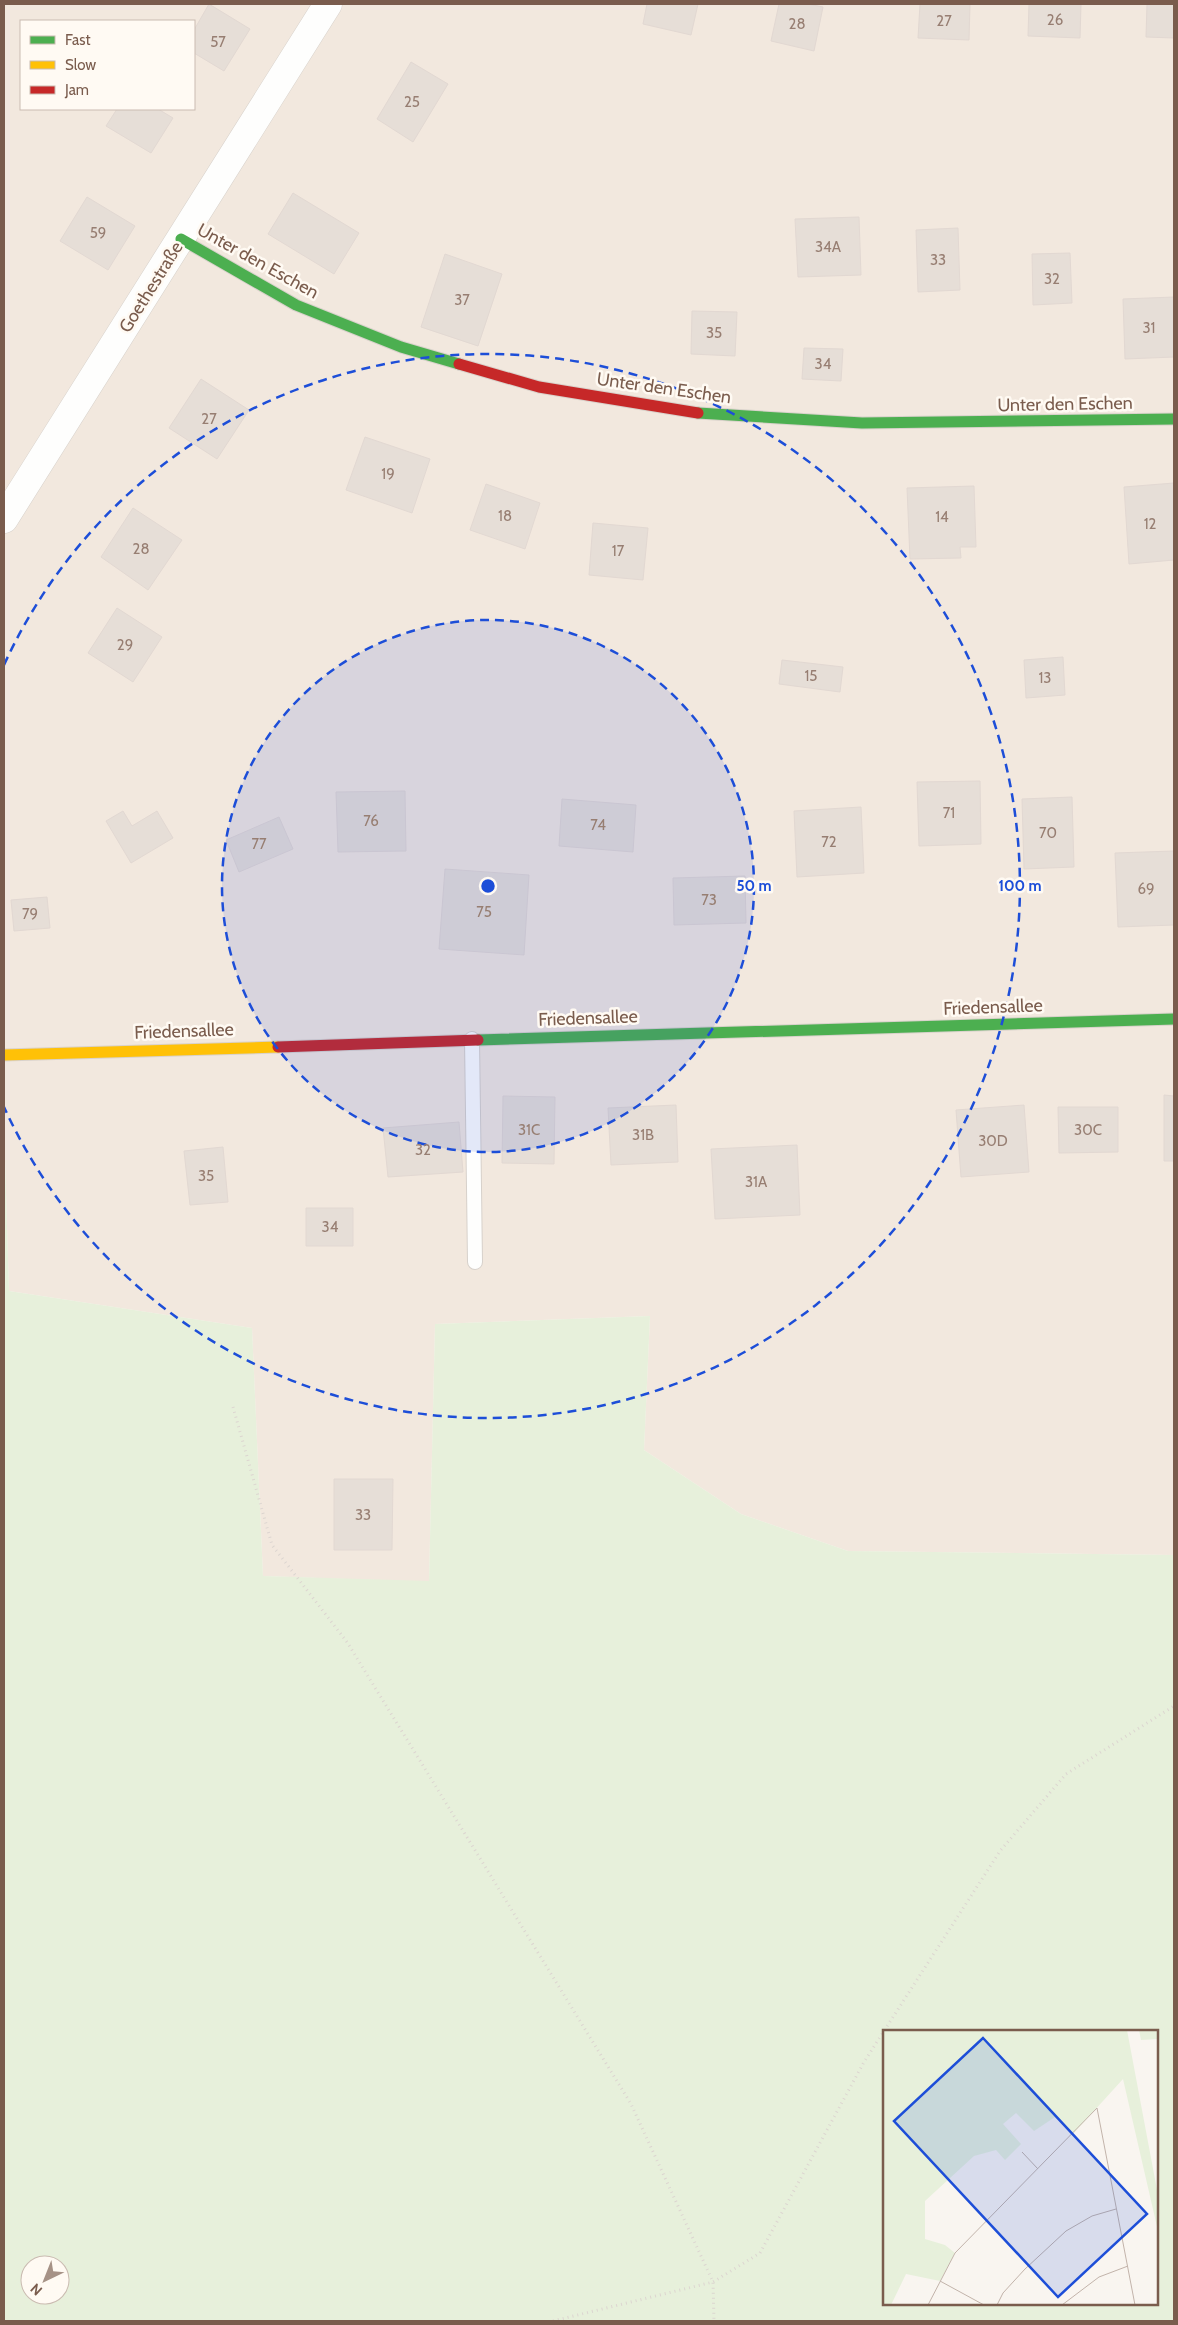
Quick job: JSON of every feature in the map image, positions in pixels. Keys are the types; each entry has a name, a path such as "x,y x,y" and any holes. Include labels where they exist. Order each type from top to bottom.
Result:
{"street":[{"name":"Goethestraße","path":"4,520 328,4"},
{"name":"Unter den Eschen","path":"181,239 296,305 401,348 539,387 685,412 862,423 1174,419"},
{"name":"Friedensallee","path":"4,1054 1174,1019"}],"lane":[{"path":"472,1039 475,1262"}],"path":[{"path":"233,1407 272,1545 347,1642 631,2104 713,2282 714,2321"},
{"path":"885,2030 1000,1851 1066,1774 1174,1706"},
{"path":"553,2321 713,2282 760,2253 864,2062 883,2033"}],"shaded area":[{"path":"4,4 1174,4 1174,1555 848,1551 741,1514 644,1450 650,1316 435,1324 429,1582 263,1576 252,1328 9,1291 4,1128"}],"green space":[{"path":"4,1128 9,1291 252,1328 263,1576 429,1581 435,1324 650,1316 644,1450 741,1514 848,1551 1174,1555 1174,2321 4,2321"}],"building":[{"path":"209,4 250,29 224,71 195,54 195,28"},
{"path":"647,4 698,4 691,35 643,24"},
{"path":"779,4 808,4 823,7 814,51 771,41"},
{"path":"920,4 970,4 969,40 918,38"},
{"path":"1029,4 1081,4 1080,38 1028,36"},
{"path":"1147,4 1174,4 1174,38 1146,37"},
{"path":"411,62 448,84 413,142 377,119"},
{"path":"116,110 160,110 173,118 151,153 106,126"},
{"path":"293,193 359,233 334,274 268,234"},
{"path":"87,197 135,226 108,270 60,241"},
{"path":"859,217 861,275 798,277 795,219"},
{"path":"958,228 960,290 918,292 916,230"},
{"path":"1070,253 1072,303 1033,305 1032,254"},
{"path":"445,254 502,274 478,346 421,327"},
{"path":"1174,297 1174,357 1125,359 1123,299"},
{"path":"692,311 737,312 735,356 691,354"},
{"path":"804,348 843,349 841,381 802,379"},
{"path":"201,379 249,410 217,459 169,428"},
{"path":"365,437 430,459 412,513 346,490"},
{"path":"1174,483 1174,560 1129,564 1124,487"},
{"path":"486,484 540,503 525,549 470,530"},
{"path":"974,486 976,547 960,547 961,558 910,559 907,488"},
{"path":"133,508 182,540 148,590 101,557"},
{"path":"593,523 648,528 643,580 589,575"},
{"path":"117,608 162,637 133,682 88,653"},
{"path":"1063,657 1065,695 1026,698 1024,660"},
{"path":"782,660 843,667 840,692 779,684"},
{"path":"980,781 981,844 919,846 917,782"},
{"path":"405,791 406,851 338,852 336,792"},
{"path":"1072,797 1074,867 1024,869 1022,799"},
{"path":"562,799 636,805 633,852 559,846"},
{"path":"861,807 864,873 797,877 794,811"},
{"path":"123,811 132,826 157,811 173,838 131,863 106,821"},
{"path":"279,817 293,849 239,872 226,840"},
{"path":"1174,851 1174,925 1118,927 1115,853"},
{"path":"445,869 529,875 524,955 439,949"},
{"path":"745,876 746,923 674,925 673,878"},
{"path":"47,897 50,928 14,931 11,900"},
{"path":"1164,1095 1174,1096 1174,1161 1164,1161"},
{"path":"503,1096 555,1097 554,1164 502,1163"},
{"path":"676,1105 678,1162 611,1165 608,1108"},
{"path":"1024,1105 1029,1172 961,1177 956,1110"},
{"path":"1058,1107 1118,1107 1118,1152 1059,1153"},
{"path":"459,1122 463,1172 388,1177 383,1128"},
{"path":"797,1145 800,1215 715,1219 711,1149"},
{"path":"223,1147 228,1202 190,1205 184,1151"},
{"path":"306,1208 353,1208 353,1246 306,1246"},
{"path":"334,1479 393,1479 392,1550 334,1550"}],"traffic: fast":[{"path":"181,239 296,305 401,347 459,364"},
{"path":"698,413 862,423 1174,419"},
{"path":"478,1040 1174,1019"}],"traffic: slow":[{"path":"4,1055 278,1047"}],"traffic: jam":[{"path":"459,364 539,387 698,413"},
{"path":"278,1047 478,1040"}]}
